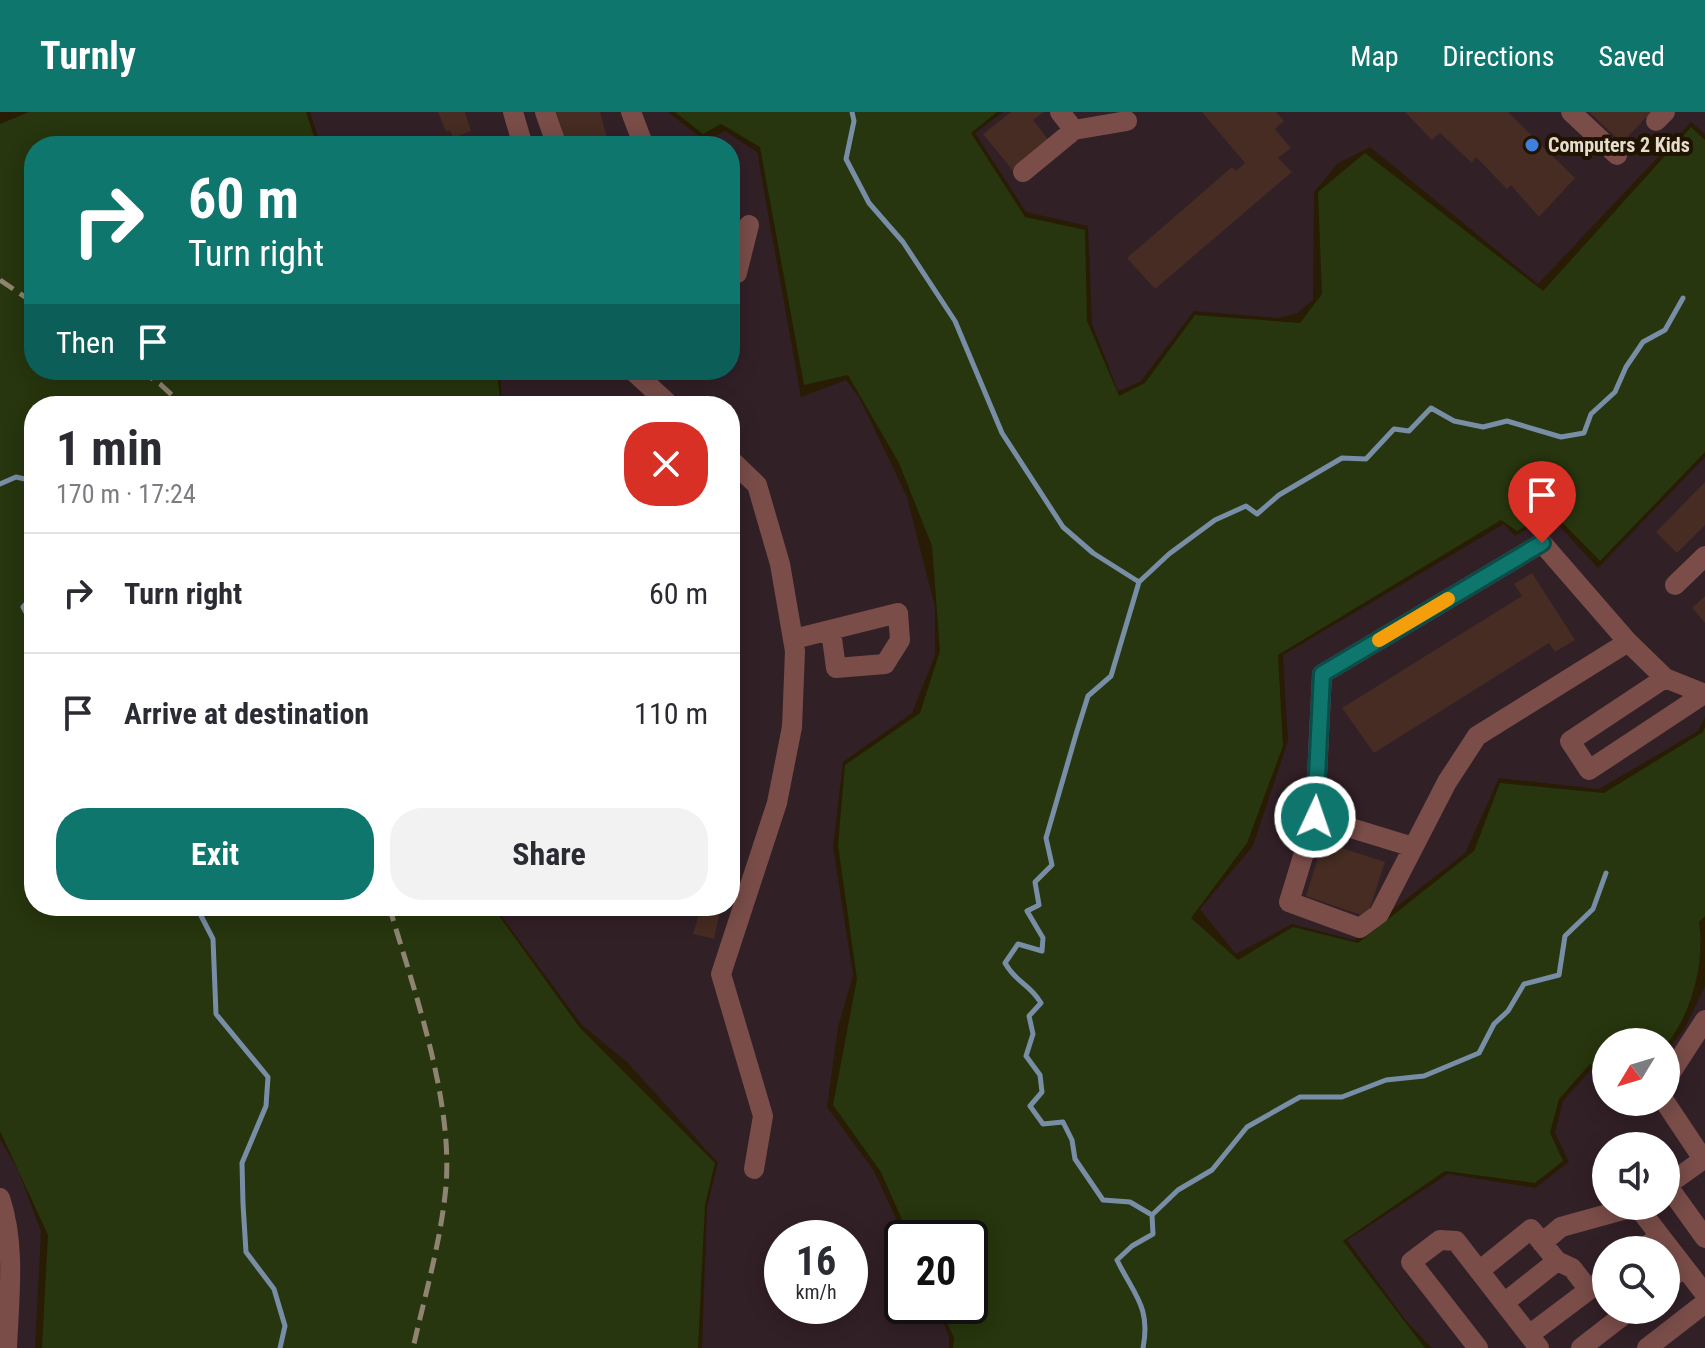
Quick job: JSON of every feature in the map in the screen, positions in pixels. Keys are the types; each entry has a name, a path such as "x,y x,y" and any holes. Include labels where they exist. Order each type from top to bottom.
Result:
{"street":[{"path":"513,112 519,136"},
{"path":"545,112 553,136"},
{"path":"631,112 640,136"},
{"path":"1060,112 1074,130"},
{"path":"1571,112 1617,155"},
{"path":"1023,172 1074,130 1127,115"},
{"path":"740,261 749,225"},
{"path":"643,380 660,396"},
{"path":"740,469 757,485 780,564 794,639 792,727 777,803 721,974 763,1116 754,1169"},
{"path":"1628,642 1477,736 1447,782 1379,914 1360,928 1289,902 1315,817 1322,674 1542,543 1628,642 1665,678 1705,694"},
{"path":"1675,585 1705,556"},
{"path":"794,639 831,631"},
{"path":"1665,678 1570,741 1589,770 1705,694"},
{"path":"1315,817 1413,847"},
{"path":"1680,1058 1705,1020"},
{"path":"1675,1116 1704,1159 1680,1176"},
{"path":"0,1198 11,1260 7,1348"},
{"path":"1680,1205 1705,1238"},
{"path":"1542,1243 1561,1227 1592,1218"},
{"path":"1648,1220 1660,1236"},
{"path":"1479,1271 1531,1229 1557,1261 1572,1268 1589,1290"},
{"path":"1478,1348 1411,1262 1440,1240 1456,1241 1534,1342 1592,1288"},
{"path":"1504,1303 1557,1261"},
{"path":"1680,1262 1705,1294"},
{"path":"1680,1270 1684,1267"},
{"path":"1647,1348 1705,1303"},
{"path":"1581,1348 1612,1324"}],"shaded area":[{"path":"310,112 668,112 699,136 318,136"},
{"path":"1003,112 1705,112 1705,134 1691,122 1538,284 1370,147 1338,163 1314,192 1313,299 1298,313 1279,318 1194,311 1140,382 1118,391 1092,324 1088,226 1026,212 975,133"},
{"path":"725,131 733,136 715,136"},
{"path":"740,141 757,152 801,397 846,380 860,399 907,497 935,607 935,655 912,713 843,762 833,847 853,975 838,1027 827,1107 874,1171 897,1220 884,1220 884,1324 944,1324 949,1336 949,1348 702,1348 707,1207 718,1163 628,1063 582,1025 501,916 740,916 740,396 501,396 501,380 740,380"},
{"path":"1705,457 1705,717 1698,731 1599,789 1499,778 1465,853 1354,940 1292,924 1236,954 1200,909 1253,846 1288,741 1283,655 1504,524 1515,536 1550,516 1598,568"},
{"path":"1705,986 1705,1348 1432,1348 1407,1322 1347,1240 1448,1174 1535,1188 1569,1162 1555,1133 1563,1101 1592,1068 1592,1116 1680,1116 1680,1034"},
{"path":"0,1139 18,1170 41,1231 35,1348 0,1348"}],"green space":[{"path":"29,112 306,112 314,136 24,136 24,380 498,380 500,396 24,396 24,916 499,916 580,1028 715,1163 705,1205 698,1348 42,1348 48,1235 0,1131 0,124"},
{"path":"675,112 997,112 971,133 1025,217 1085,230 1087,321 1119,396 1145,383 1195,315 1300,323 1322,294 1318,192 1365,153 1543,291 1691,127 1705,140 1705,452 1600,561 1551,511 1517,531 1501,520 1278,655 1283,746 1247,843 1191,918 1238,960 1293,927 1358,943 1474,851 1500,783 1604,793 1703,732 1705,727 1705,916 1699,922 1700,954 1694,987 1677,1028 1592,1028 1592,1065 1559,1099 1550,1133 1563,1161 1535,1183 1445,1171 1343,1241 1425,1348 953,1348 954,1338 948,1324 988,1324 988,1220 902,1220 881,1172 833,1105 857,979 838,845 845,765 920,713 940,651 932,546 899,463 848,375 804,385 760,147 721,124 703,134"}],"building":[{"path":"438,112 465,112 471,131 458,136 446,132"},
{"path":"556,112 600,112 606,136 564,136"},
{"path":"1011,112 1044,112 1033,120 1050,142 1013,171 983,134"},
{"path":"1202,112 1276,112 1284,121 1275,129 1291,148 1278,158 1292,172 1155,289 1127,258 1232,167 1236,171 1245,163"},
{"path":"1405,112 1508,112 1575,178 1539,217 1511,185 1507,189 1476,157 1472,163 1440,133 1432,140"},
{"path":"1589,112 1651,112 1622,143"},
{"path":"1705,482 1705,525 1677,553 1656,532"},
{"path":"1532,573 1575,640 1555,652 1549,643 1374,753 1342,708 1522,596 1514,584"},
{"path":"1705,596 1705,623 1692,608"},
{"path":"1323,842 1385,862 1367,917 1306,896"},
{"path":"699,916 719,916 714,939 693,934"}],"waterway":[{"path":"852,112 854,121 846,159 869,203 903,242 955,321 1002,433 1063,527 1093,553 1139,582"},
{"path":"1143,1348 1143,1311 1117,1260 1132,1246 1153,1234 1152,1215 1130,1202 1103,1200 1075,1159 1072,1140 1063,1122 1043,1124 1030,1106 1042,1092 1040,1075 1026,1056 1033,1034 1029,1016 1041,1003 1005,963 1018,944 1042,951 1043,938 1027,911 1039,905 1035,882 1052,865 1046,838 1088,696 1111,676 1139,582 1169,554 1215,520 1246,506 1257,514 1279,495 1342,458 1366,459 1394,429 1409,431 1431,408 1454,421 1483,427 1507,421 1561,437 1584,433 1591,414 1615,392 1626,367 1643,342 1665,330 1683,298"},
{"path":"0,484 16,477 24,479"},
{"path":"1152,1215 1178,1190 1212,1170 1247,1127 1300,1097 1342,1097 1386,1080 1424,1076 1479,1053 1494,1024 1508,1011 1524,984 1559,975 1565,936 1593,909 1606,873"},
{"path":"201,916 213,939 216,1014 268,1077 266,1106 242,1163 243,1204 246,1252 274,1289 285,1326 280,1348"}],"railway":[{"path":"0,280 24,296"},
{"path":"154,380 173,396"},
{"path":"392,916 430,1045 444,1117 447,1152 440,1227 413,1348"}],"slow traffic":[{"path":"1379,640 1448,599"}],"place":[{"name":"Computers 2 Kids","path":"1532,145"}],"route":[{"path":"1315,817 1322,674 1542,543"}]}
